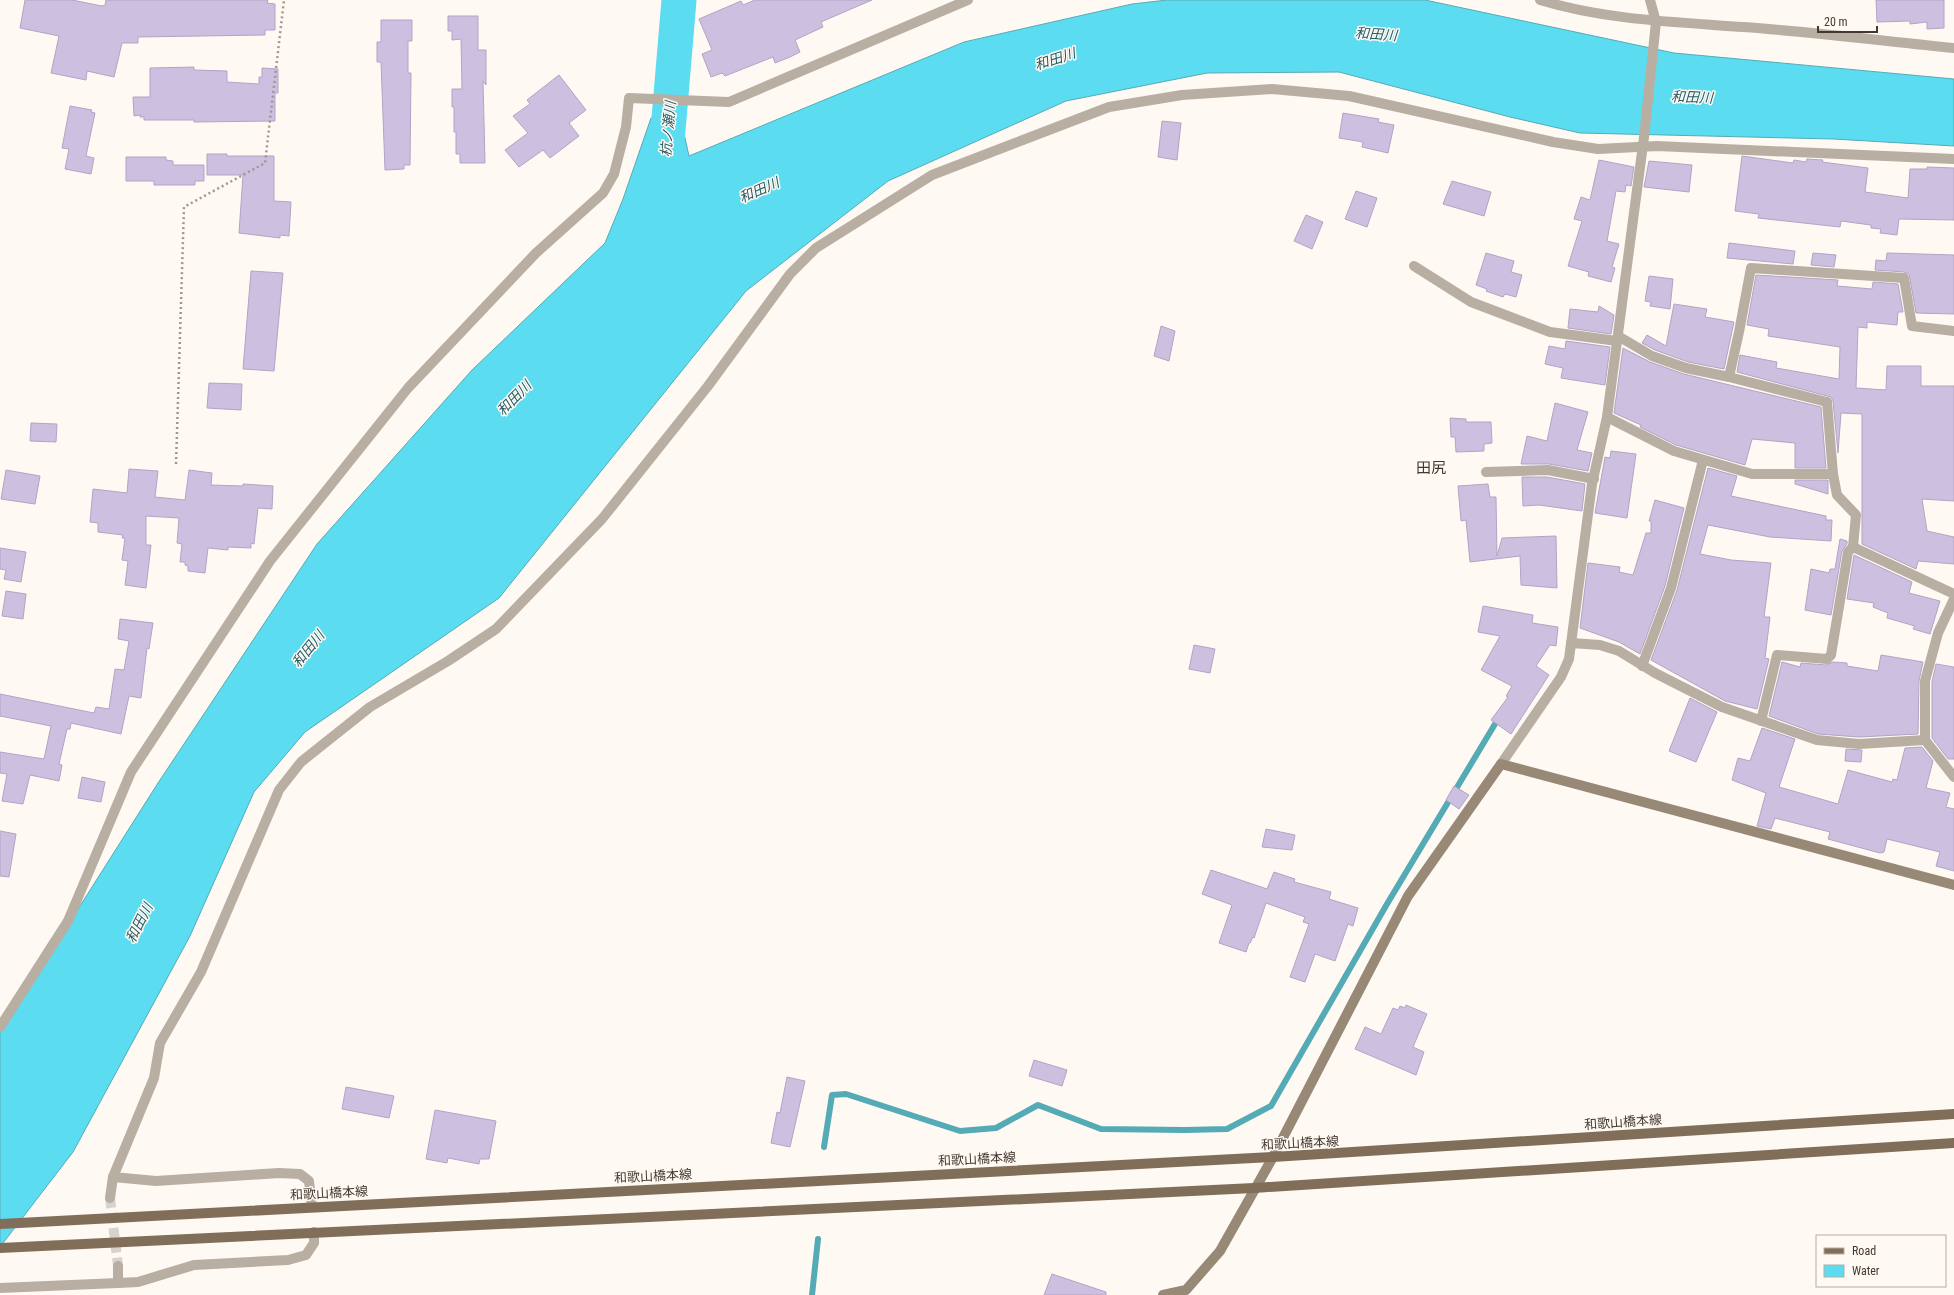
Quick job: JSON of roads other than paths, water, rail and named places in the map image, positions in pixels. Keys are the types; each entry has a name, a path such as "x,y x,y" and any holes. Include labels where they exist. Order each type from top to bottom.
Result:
{"main road":[{"name":"和歌山橋本線","path":"0,1224 1273,1157 1954,1114"},
{"path":"0,1248 1254,1188 1954,1143"}],"street":[{"path":"0,1027 68,921 130,772 270,561 408,388 536,252 603,193 614,174 626,127 629,98 729,102 966,0"},
{"path":"1540,0 1560,6 1656,22 1744,27 1954,48"},
{"path":"1163,1295 1186,1290 1220,1251 1254,1188 1273,1157 1408,896 1561,677 1569,659 1594,479 1607,417 1643,142 1653,37 1656,22 1650,0"},
{"path":"110,1198 113,1177 154,1078 160,1043 201,972 279,790 301,762 370,707 448,661 496,629 602,519 708,386 790,274 816,248 932,175 1109,107 1182,95 1272,89 1349,96 1553,142 1598,149 1643,142 1657,146 1954,159"},
{"path":"1414,266 1471,302 1550,332 1617,338 1652,356 1679,366 1827,402 1833,474 1837,495 1856,515 1852,547 1848,552 1831,655 1827,659 1778,655 1761,720"},
{"path":"1729,377 1751,268 1904,278 1912,326 1954,331"},
{"path":"1607,417 1674,451 1752,474 1833,474"},
{"path":"1642,666 1670,588 1704,460"},
{"path":"1486,472 1548,470 1594,479"},
{"path":"1852,547 1954,594"},
{"path":"1954,599 1938,633 1925,681 1925,740 1954,777"},
{"path":"1571,642 1600,646 1619,651 1642,666 1722,707 1817,740 1859,744 1925,740"},
{"path":"1501,764 1954,885"},
{"path":"113,1177 156,1181 278,1173 300,1174 309,1181 312,1207"},
{"path":"0,1288 138,1282 194,1265 288,1260 306,1255 314,1243 314,1232"},
{"path":"118,1266 118,1283"}],"water":[{"name":"和田川","path":"1167,0 1425,0 1674,53 1954,79 1954,146 1833,139 1580,133 1510,117 1339,72 1207,73 1066,101 888,181 746,291 499,598 305,732 254,792 190,936 73,1152 0,1247 0,1032 158,783 317,544 472,370 605,243 623,199 651,118 681,120 689,156 964,42 1132,4"}],"waterway":[{"name":"杭ノ瀬川","path":"665,166 679,0"},
{"path":"824,1147 832,1095 846,1094 960,1131 996,1128 1038,1105 1101,1129 1185,1130 1227,1129 1271,1106 1387,904 1495,724"},
{"path":"812,1295 818,1239"}],"tunnel":[{"path":"110,1198 118,1266"}],"district":[{"name":"田尻","path":"1431,468"}]}
